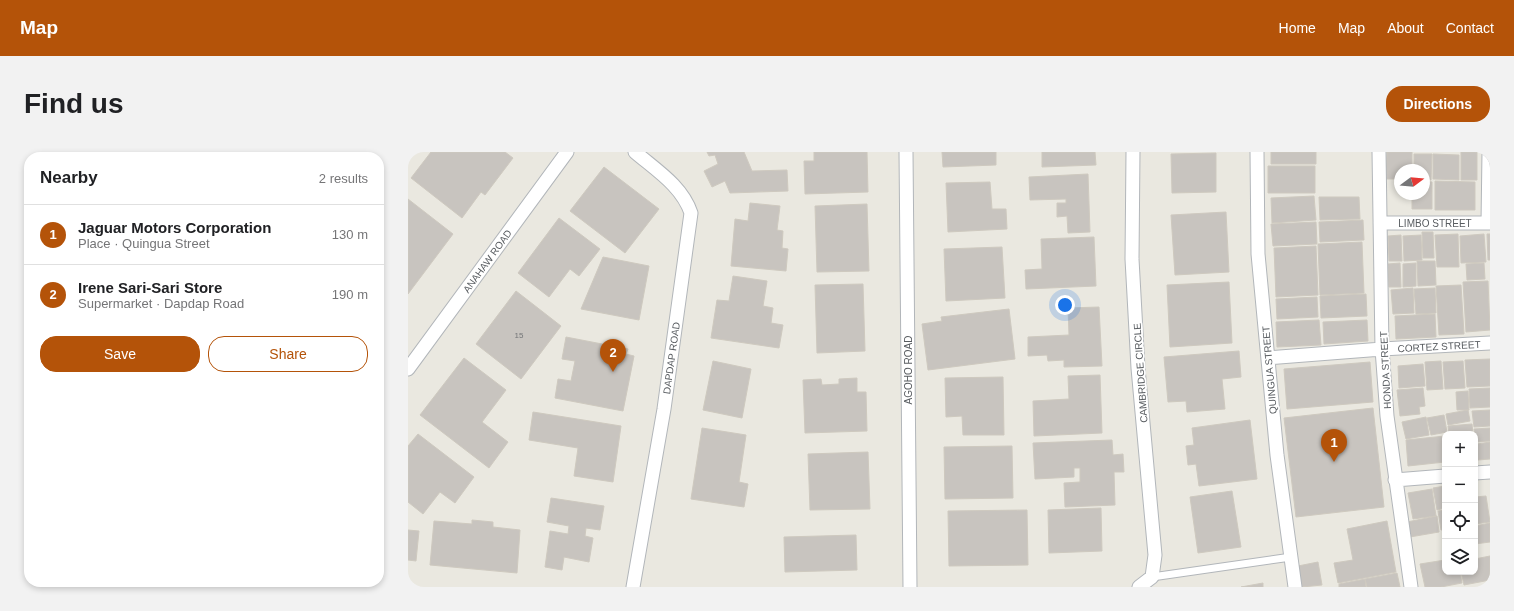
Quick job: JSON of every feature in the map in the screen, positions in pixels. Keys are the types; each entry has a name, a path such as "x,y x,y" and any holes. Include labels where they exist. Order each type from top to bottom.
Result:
{"street":[{"name":"ANAHAW ROAD","path":"408,369 567,152"},
{"name":"DAPDAP ROAD","path":"633,587 664,409 691,213 688,201 680,191 635,152"},
{"name":"AGOHO ROAD","path":"906,152 910,587"},
{"name":"CAMBRIDGE CIRCLE","path":"1133,152 1132,258 1138,368 1155,555 1152,576"},
{"name":"QUINGUA STREET","path":"1258,152 1258,254 1277,455 1295,587"},
{"name":"HONDA STREET","path":"1379,152 1382,348 1387,416 1411,587"},
{"path":"1489,152 1489,222"},
{"name":"LIMBO STREET","path":"1380,223 1489,222"},
{"name":"CORTEZ STREET","path":"1268,358 1382,348 1490,343"},
{"path":"1478,473 1490,472"},
{"path":"1395,480 1442,476"},
{"path":"1139,587 1152,576"}],"lane":[{"path":"1152,576 1291,557"}],"building":[{"path":"431,152 505,152 513,158 485,195 481,192 462,218 411,178"},
{"path":"707,152 744,152 752,171 787,170 788,191 730,193 725,181 712,187 704,171 718,164 715,155 709,156"},
{"path":"814,152 867,152 868,192 805,194 804,161 814,161"},
{"path":"942,152 996,152 996,165 943,167"},
{"path":"1042,152 1095,152 1096,165 1042,167"},
{"path":"1271,152 1316,152 1316,164 1271,164"},
{"path":"1387,152 1412,152 1412,164 1394,164 1394,179 1386,179"},
{"path":"1461,152 1477,152 1477,180 1461,180"},
{"path":"1216,153 1216,192 1172,193 1171,154"},
{"path":"1414,154 1432,154 1431,180 1430,164 1414,164"},
{"path":"1433,154 1459,155 1459,180 1433,179"},
{"path":"1268,166 1315,166 1315,193 1268,193"},
{"path":"604,167 659,209 625,253 570,211"},
{"path":"1088,174 1090,232 1068,233 1067,216 1057,217 1057,203 1066,203 1066,199 1030,200 1029,177"},
{"path":"1435,181 1475,182 1475,210 1435,210"},
{"path":"990,182 992,209 1006,209 1007,229 948,232 946,183"},
{"path":"1430,182 1432,182 1432,209 1412,209 1412,200 1430,200"},
{"path":"1314,196 1316,220 1272,223 1271,198"},
{"path":"1319,197 1359,197 1360,219 1320,220"},
{"path":"408,199 453,234 408,294"},
{"path":"750,203 780,206 777,230 783,231 782,248 788,249 786,271 731,266 735,219 748,221"},
{"path":"867,204 869,271 817,272 815,206"},
{"path":"1226,212 1229,272 1175,275 1171,215"},
{"path":"559,218 600,249 579,276 570,269 549,297 518,273"},
{"path":"1363,220 1364,240 1320,242 1319,222"},
{"path":"1316,222 1317,244 1273,246 1271,224"},
{"path":"1422,232 1433,232 1434,258 1423,258"},
{"path":"1458,234 1459,267 1437,267 1435,235"},
{"path":"1484,234 1486,262 1461,263 1460,236"},
{"path":"1487,234 1490,234 1490,260 1488,260"},
{"path":"1401,235 1402,261 1389,261 1388,236"},
{"path":"1421,235 1422,260 1404,261 1403,236"},
{"path":"1094,237 1096,286 1026,289 1025,270 1042,269 1041,239"},
{"path":"1362,242 1364,293 1320,295 1318,244"},
{"path":"1316,246 1318,295 1276,297 1274,248"},
{"path":"1002,247 1005,298 946,301 944,249"},
{"path":"603,257 649,266 639,320 581,309"},
{"path":"1417,261 1435,261 1436,285 1418,286"},
{"path":"1400,263 1401,287 1389,287 1388,264"},
{"path":"1416,263 1416,286 1403,287 1403,264"},
{"path":"1484,263 1485,279 1467,280 1466,264"},
{"path":"733,276 767,281 763,306 773,308 771,323 783,325 779,348 711,338 717,300 729,301"},
{"path":"1488,281 1490,330 1466,332 1463,282"},
{"path":"1229,282 1232,343 1170,347 1167,285"},
{"path":"863,284 865,351 817,353 815,285"},
{"path":"1461,285 1464,334 1439,335 1436,286"},
{"path":"1413,288 1414,313 1393,314 1391,290"},
{"path":"1435,288 1436,313 1416,314 1414,289"},
{"path":"516,291 561,326 521,379 476,344"},
{"path":"1366,294 1367,316 1321,318 1320,296"},
{"path":"1317,297 1318,317 1277,319 1276,299"},
{"path":"1099,307 1102,366 1064,367 1064,360 1048,361 1047,355 1028,356 1028,337 1069,335 1068,308"},
{"path":"1009,309 1015,359 928,370 922,324 942,321 941,317"},
{"path":"1435,314 1436,337 1396,339 1395,316"},
{"path":"1319,320 1321,345 1277,347 1276,322"},
{"path":"1367,320 1368,341 1324,344 1323,322"},
{"path":"566,337 628,349 626,354 634,356 623,411 555,398 558,379 571,381 575,361 562,359"},
{"path":"1239,351 1241,377 1222,379 1225,409 1187,412 1186,401 1168,402 1164,357"},
{"path":"464,358 506,390 482,422 508,442 489,468 420,415"},
{"path":"1490,359 1490,386 1467,387 1465,360"},
{"path":"713,361 751,369 742,418 703,410"},
{"path":"1441,361 1443,389 1427,390 1425,362"},
{"path":"1463,361 1465,388 1445,389 1443,362"},
{"path":"1370,362 1373,402 1287,409 1284,369"},
{"path":"1423,364 1425,386 1399,388 1398,366"},
{"path":"1100,375 1102,433 1034,436 1033,401 1069,399 1068,376"},
{"path":"1003,377 1004,435 963,435 962,416 946,417 945,378"},
{"path":"857,378 857,392 866,392 867,431 805,433 803,380 821,379 822,385 839,384 839,379"},
{"path":"1423,388 1425,406 1419,407 1420,414 1400,416 1397,390"},
{"path":"1490,388 1490,407 1470,408 1469,389"},
{"path":"1468,391 1469,410 1457,410 1456,392"},
{"path":"1373,408 1384,507 1296,517 1284,418"},
{"path":"1468,410 1470,421 1448,425 1446,414"},
{"path":"1490,410 1490,426 1474,427 1472,411"},
{"path":"533,412 621,426 613,482 574,476 578,448 529,440"},
{"path":"1444,415 1447,431 1431,435 1427,418"},
{"path":"1426,417 1429,435 1406,439 1402,422"},
{"path":"1250,420 1257,479 1199,486 1196,464 1188,465 1186,446 1194,445 1192,428"},
{"path":"1472,424 1473,431 1449,431 1448,426"},
{"path":"702,428 746,435 739,482 748,484 744,507 691,499"},
{"path":"1490,428 1490,441 1478,442 1478,431 1474,431 1474,429"},
{"path":"418,434 474,477 455,503 440,492 423,514 408,502 408,446"},
{"path":"1442,436 1442,462 1408,466 1406,440"},
{"path":"1112,440 1113,455 1123,454 1124,472 1114,472 1115,505 1065,507 1064,483 1080,482 1080,468 1074,468 1074,477 1035,479 1033,443"},
{"path":"1490,442 1490,459 1478,460 1478,444"},
{"path":"1012,446 1013,498 945,499 944,447"},
{"path":"868,452 870,509 810,510 808,454"},
{"path":"1442,486 1442,509 1437,510 1433,488"},
{"path":"1432,489 1436,516 1413,519 1408,493"},
{"path":"1232,491 1241,547 1198,553 1190,497"},
{"path":"1486,496 1490,522 1478,524 1478,497"},
{"path":"551,498 604,506 600,530 586,528 585,536 593,538 589,562 564,557 562,570 545,567 550,531 568,534 569,526 547,522"},
{"path":"1101,508 1102,551 1049,553 1048,510"},
{"path":"1027,510 1028,565 949,566 948,511"},
{"path":"1442,510 1442,530 1441,530 1438,511"},
{"path":"1437,516 1439,532 1410,537 1407,522"},
{"path":"472,520 493,522 493,527 520,530 517,573 430,565 434,521 472,524"},
{"path":"1387,521 1396,572 1338,583 1334,563 1353,560 1347,529"},
{"path":"1490,523 1490,542 1478,544 1478,525"},
{"path":"408,530 419,531 416,561 408,560"},
{"path":"856,535 857,570 785,572 784,537"},
{"path":"1490,556 1490,580 1464,585 1462,575 1478,575 1478,558"},
{"path":"1442,560 1442,575 1461,575 1462,583 1441,587 1425,587 1420,564"},
{"path":"1318,562 1322,585 1302,587 1298,566"},
{"path":"1397,573 1400,587 1367,587 1365,579"},
{"path":"1365,579 1366,587 1339,587 1339,584"},
{"path":"1263,583 1263,587 1241,587"}],"place":[{"name":"Irene Sari-Sari Store","path":"613,372"},
{"name":"Jaguar Motors Corporation","path":"1334,462"}]}
